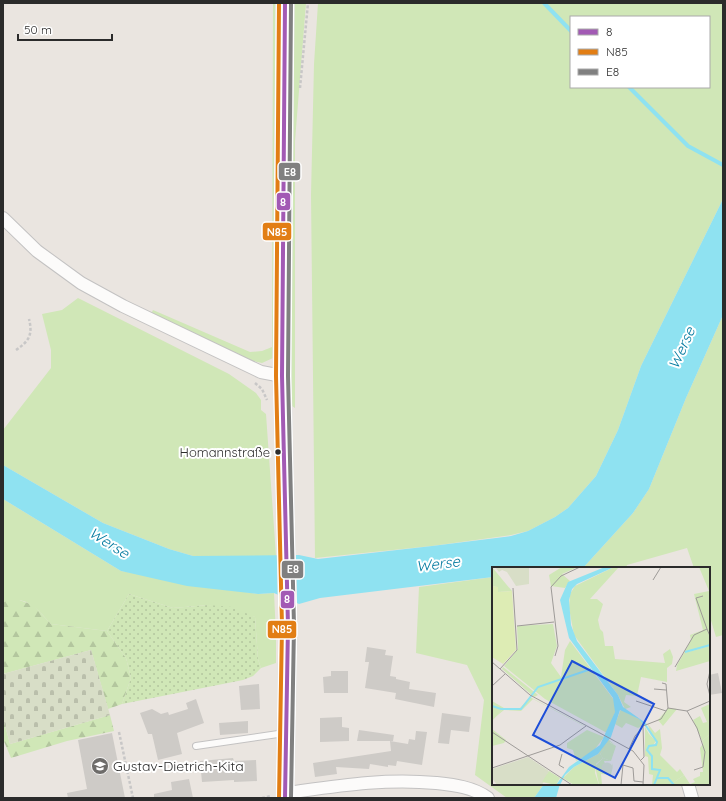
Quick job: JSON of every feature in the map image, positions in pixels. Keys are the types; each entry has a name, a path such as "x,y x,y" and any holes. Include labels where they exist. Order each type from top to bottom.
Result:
{"street":[{"path":"285,3 282,376 287,607 286,733 282,795 377,781 409,780 460,785 488,798"},
{"path":"3,218 37,251 81,283 124,306 261,372 282,376"},
{"path":"688,785 692,798"}],"lane":[{"path":"196,746 286,733"}],"path":[{"path":"16,350 25,343 29,337 31,329 29,319"},
{"path":"120,732 133,798"},
{"path":"262,798 282,795"}],"green space":[{"path":"273,3 279,3 277,348 273,358 262,363 249,360 151,314 153,310 250,352 262,351 272,347"},
{"path":"288,3 306,3 295,141 295,408 292,406 289,372"},
{"path":"318,3 723,3 723,199 641,366 618,430 596,476 568,508 555,517 528,531 511,535 432,546 315,558 311,195 314,64"},
{"path":"78,298 229,374 256,393 261,400 261,410 266,414 276,556 193,556 169,549 103,523 3,465 3,430 51,368 51,350 42,314 62,310"},
{"path":"723,315 723,635 716,637 710,617 710,567 694,567 687,548 627,565 626,567 584,567 633,513 649,489 686,398"},
{"path":"3,499 121,571 258,594 274,593 276,663 261,668 258,659 255,617 208,605 173,608 129,594 107,631 51,624 36,608 25,601 11,600 3,602"},
{"path":"492,577 492,785 543,785 534,798 507,798 475,775 484,700 467,665 416,653 419,587"},
{"path":"129,594 173,608 208,605 232,607 255,617 258,659 261,668 253,676 243,680 122,704 131,678 126,658 107,631"},
{"path":"14,598 33,605 51,624 107,631 126,658 131,678 122,704 108,709 91,650 3,674 3,602"},
{"path":"91,650 110,715 10,744 3,718 3,674"},
{"path":"110,715 114,731 67,741 11,758 3,739 3,718 10,744"}],"water":[{"name":"Werse","path":"723,199 723,315 686,398 649,489 633,513 584,567 492,567 492,577 320,598 299,604 274,593 258,594 187,586 121,571 3,499 3,465 103,523 169,549 193,556 299,555 318,559 511,536 528,531 555,517 568,508 596,476 618,430 641,366"},
{"path":"543,785 560,785 556,798 534,798"}],"building":[{"path":"367,647 386,650 385,655 393,656 390,676 410,682 409,689 436,693 434,707 395,699 396,693 365,688 369,662 365,662"},
{"path":"331,671 348,671 348,693 324,693 323,677 331,676"},
{"path":"718,673 722,693 710,695 710,675"},
{"path":"259,684 260,709 241,710 239,686"},
{"path":"196,699 204,723 177,733 182,754 158,760 152,734 148,734 140,713 152,709 161,714 168,712 169,715 188,709 186,703"},
{"path":"442,713 471,717 469,732 451,730 449,744 438,743"},
{"path":"342,717 342,727 349,728 349,741 320,742 320,718"},
{"path":"248,721 248,733 220,735 219,723"},
{"path":"359,730 394,735 393,741 357,741"},
{"path":"416,731 427,732 422,765 397,761 396,766 388,765 388,767 370,764 369,769 336,767 337,774 315,777 313,763 391,751 390,741 408,744 409,739 415,740"},
{"name":"Gustav-Dietrich-Kita","path":"112,733 125,798 68,798 67,793 87,789 78,740"},
{"path":"233,758 234,761 256,760 257,781 234,782 234,780 202,782 200,761"},
{"path":"189,779 193,798 154,798 154,794 172,790 171,782"}],"waterway":[{"path":"544,3 570,30"},
{"path":"630,88 688,146 723,165"}],"transit line":[{"name":"N85","path":"279,3 276,376 282,626 279,798"},
{"name":"8","path":"285,3 282,376 288,626 285,798"},
{"name":"E8","path":"291,3 288,376 294,626 291,798"}],"place":[{"name":"Homannstraße","path":"278,452"},
{"name":"Gustav-Dietrich-Kita","path":"100,766"}]}
